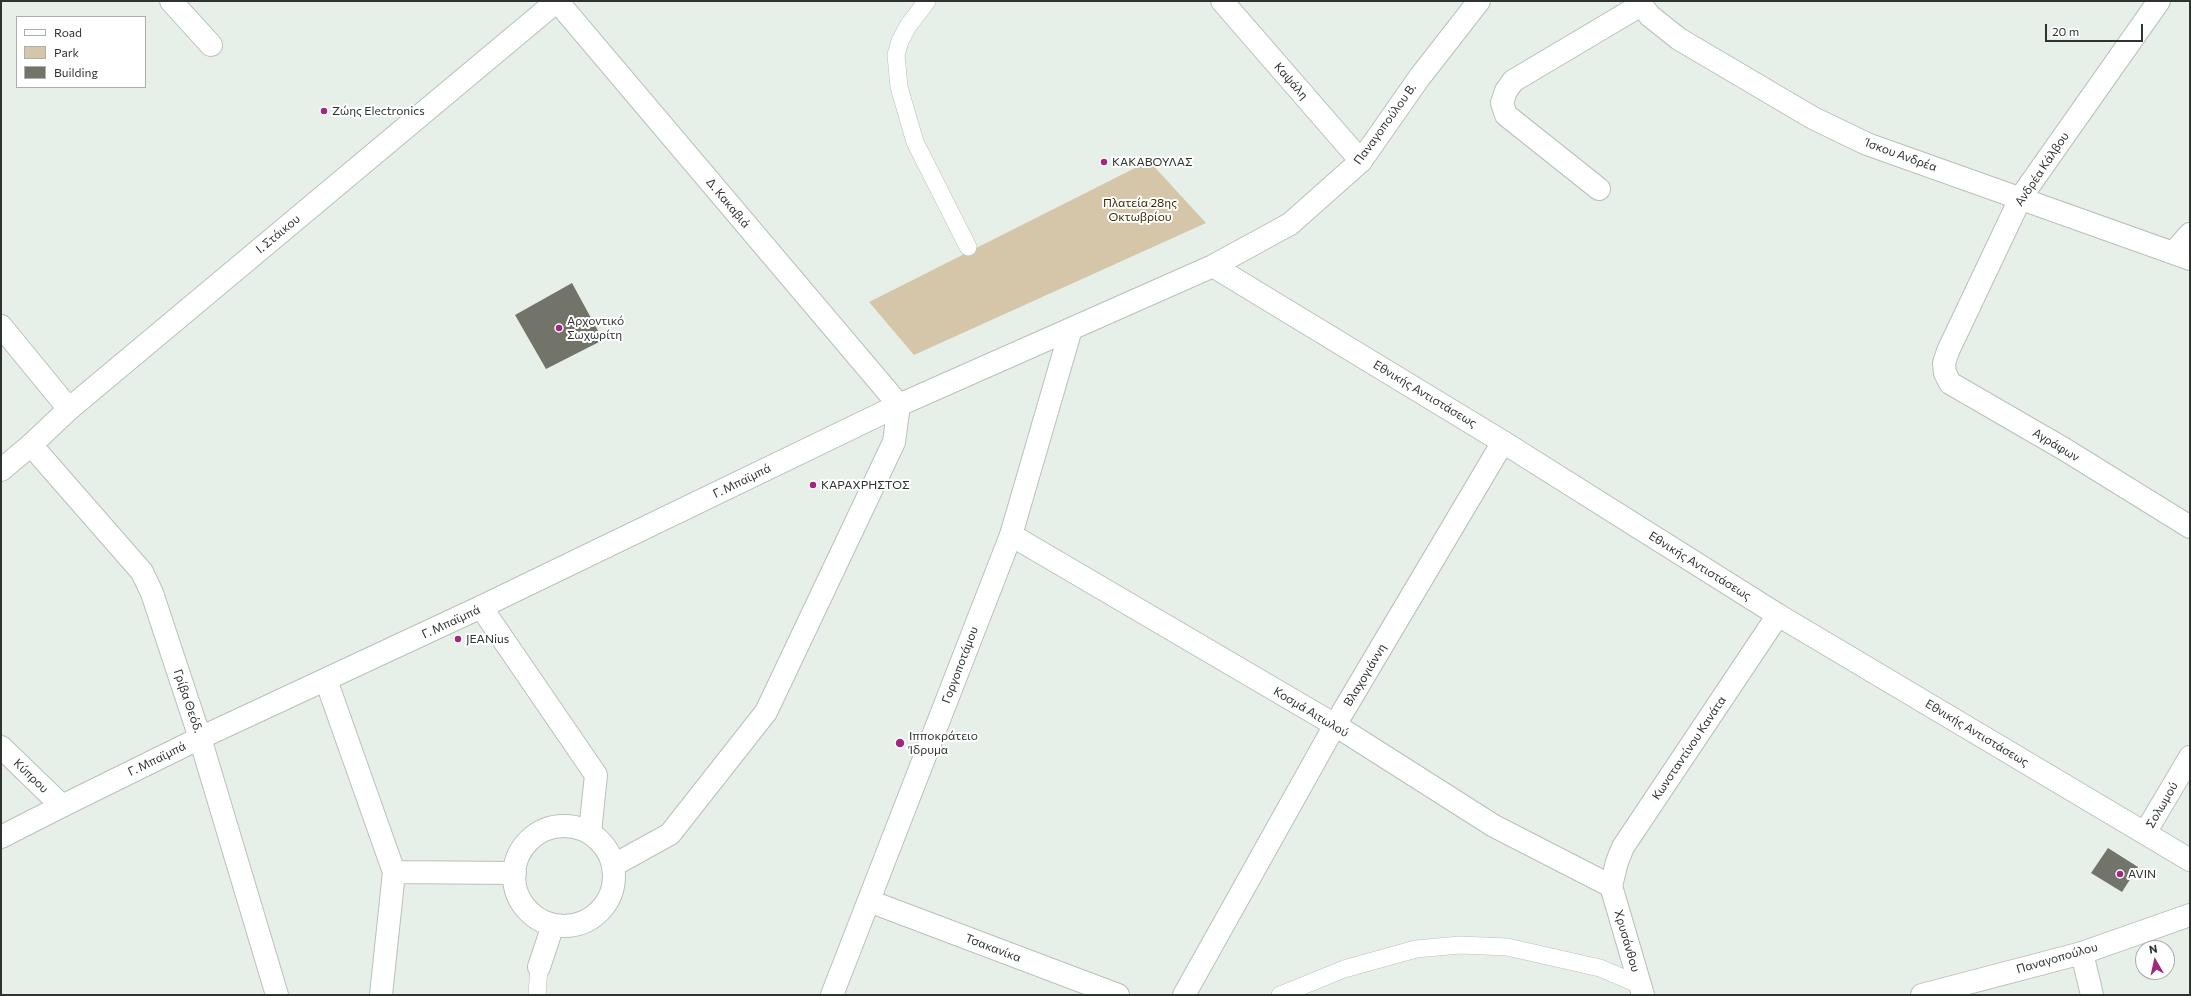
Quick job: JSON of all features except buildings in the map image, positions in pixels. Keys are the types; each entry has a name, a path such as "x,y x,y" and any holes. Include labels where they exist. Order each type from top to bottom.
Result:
{"street":[{"path":"171,1 211,45"},
{"name":"Δ. Κακαβιά","path":"557,1 899,405"},
{"name":"Ι. Στάικου","path":"1,470 69,409 557,1"},
{"name":"Καψάλη","path":"1222,1 1361,161"},
{"name":"Παναγοπούλου Β.","path":"1214,266 1290,224 1361,161 1419,78 1479,1"},
{"name":"Ανδρέα Κάλβου","path":"1948,351 2021,197 2159,1"},
{"path":"1599,189 1506,115 1502,103 1506,90 1512,81 1640,3"},
{"name":"Ίσκου Ανδρέα","path":"1640,3 1650,16 1679,39 1813,118 1895,155 2021,197 2182,255"},
{"path":"2182,255 2190,234"},
{"path":"614,864 670,834 766,712 894,442 899,405 1214,266"},
{"name":"Εθνικής Αντιστάσεως","path":"1214,266 1503,442 1778,615 2190,860"},
{"path":"1,326 69,409"},
{"name":"Γοργοποτάμου","path":"832,995 1011,535 1071,329"},
{"name":"Αγράφων","path":"1948,351 1944,363 1945,373 1950,383 2064,449 2190,527"},
{"name":"Γ. Μπαϊμπά","path":"1,837 200,738 481,607 899,405"},
{"name":"Βλαχογιάννη","path":"1184,995 1335,725 1503,442"},
{"name":"Γρίβα Θεόδ.","path":"31,444 142,572 152,593 200,738 277,995"},
{"name":"Κοσμά Αιτωλού","path":"1011,535 1335,725 1494,826 1612,886"},
{"path":"481,607 596,775 590,832"},
{"name":"Κωνσταντίνου Κανάτα","path":"1612,886 1623,847 1778,615"},
{"path":"326,680 394,872 381,995"},
{"name":"Κύπρου","path":"1,747 62,806"},
{"name":"Σολωμού","path":"2145,833 2190,757"},
{"path":"572,826 590,832 606,846 614,864 614,885 606,904 592,918 573,926 553,925 534,916 521,901 514,884 515,865 523,848 536,834 554,827 572,826"},
{"path":"394,872 515,873"},
{"name":"Χρυσάνθου","path":"1612,886 1641,990"},
{"name":"Τσακανίκα","path":"869,901 1118,995"},
{"name":"Παναγοπούλου","path":"1922,995 2082,953 2190,916"},
{"path":"539,967 553,925"},
{"path":"2082,953 2092,995"}],"lane":[{"path":"927,1 908,26 900,41 896,55 899,87 914,142 968,247"},
{"path":"1280,995 1351,967 1416,949 1460,945 1507,947 1600,968 1641,990"},
{"path":"537,995 539,967"}],"green space":[{"name":"Πλατεία 28ης Οκτωβρίου","path":"1149,161 1206,223 914,355 869,302"}],"place":[{"name":"Ζώης Electronics","path":"324,111"},
{"name":"ΚΑΚΑΒΟΥΛΑΣ","path":"1104,162"},
{"name":"Αρχοντικό Σωχωρίτη","path":"559,328"},
{"name":"ΚΑΡΑΧΡΗΣΤΟΣ","path":"813,485"},
{"name":"JEANius","path":"458,639"},
{"name":"Ιπποκράτειο Ίδρυμα","path":"900,743"},
{"name":"AVIN","path":"2120,874"}]}
